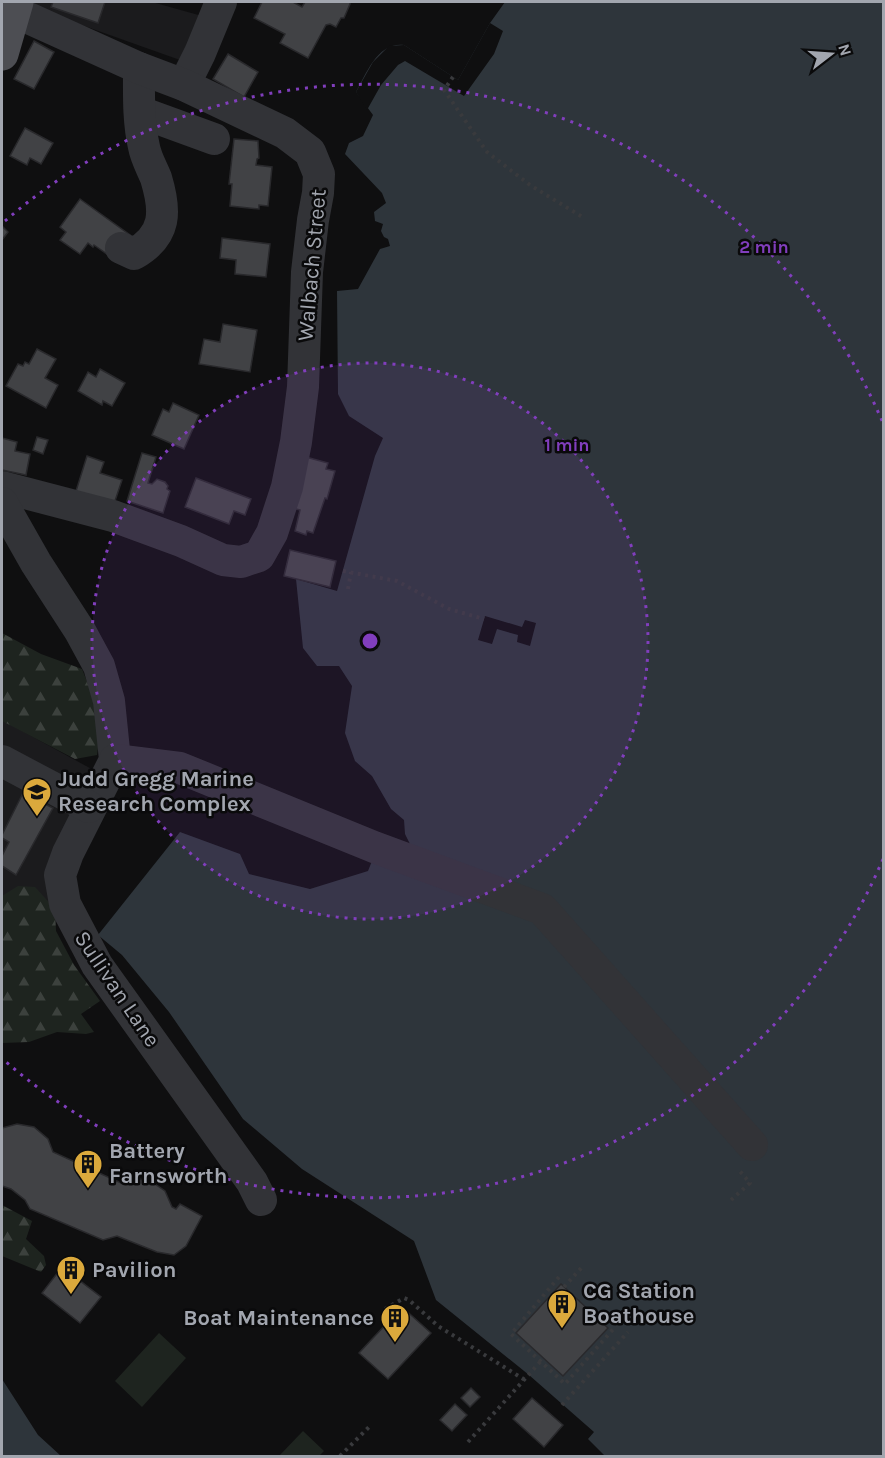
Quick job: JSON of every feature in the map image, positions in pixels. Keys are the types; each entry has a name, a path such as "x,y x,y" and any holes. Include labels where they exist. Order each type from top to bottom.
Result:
{"main road":[{"path":"2,54 16,7"}],"street":[{"path":"184,85 221,2"},
{"name":"Walbach Street","path":"2,487 113,516 181,541 223,560 241,562 259,556 272,533 287,487 296,442 303,387 307,272 319,174 310,152 285,134 184,85 139,68 16,7"},
{"path":"121,248 134,254 147,246 157,233 164,216 156,178 144,148 139,68"},
{"path":"140,112 214,139"},
{"path":"2,502 99,666 109,701 115,760 180,768 374,847 543,909 752,1145"},
{"name":"Sullivan Lane","path":"115,760 89,807 60,875 65,904 96,965 252,1182 261,1200"},
{"path":"2,761 89,807"}],"path":[{"path":"453,77 444,90 487,152 530,185 584,218"},
{"path":"343,571 397,581 449,609 484,619"},
{"path":"348,589 351,572"},
{"path":"564,1287 583,1266"},
{"path":"559,1277 511,1334 566,1384 616,1326"},
{"path":"385,1309 404,1298 409,1300 438,1326 525,1380"},
{"path":"562,1405 628,1332"},
{"path":"468,1442 541,1361"},
{"path":"340,1456 371,1425"}],"shaded area":[{"path":"17,2 152,2 202,16 180,60"},
{"path":"505,2 883,2 883,1456 605,1456 588,1439 594,1432 529,1375 436,1300 414,1241 302,1169 243,1119 169,1012 122,955 98,935 180,832 240,854 249,874 310,889 368,871 372,861 411,846 405,834 404,820 391,809 372,776 355,761 345,733 352,686 339,666 317,666 303,648 296,579 337,591 375,456 383,438 349,416 338,394 337,291 358,289 380,249 390,246 388,239 381,231 383,224 375,221 374,212 386,203 382,193 345,154 349,143 363,136 373,115 356,92 374,60 387,48 395,45 404,45 458,80 490,23"},
{"name":"Judd Gregg Marine Research Complex","path":"2,720 97,772 55,909 2,914"},
{"path":"2,1379 38,1435 61,1456 2,1456"}],"green space":[{"path":"2,633 41,654 82,669 98,721 97,755 75,759 2,721"},
{"path":"18,886 35,887 55,909 56,931 74,965 100,1001 81,1014 94,1032 86,1034 57,1032 29,1042 2,1043 2,896"},
{"path":"2,1205 32,1221 26,1239 44,1256 46,1265 41,1272 2,1256"},
{"path":"159,1333 186,1358 142,1407 115,1381"},
{"path":"303,1431 324,1451 319,1456 279,1456"}],"pier":[{"path":"490,23 503,31 494,54 464,96 405,61 398,65 381,85 367,110 356,92 373,62 389,46 404,45 458,80"},
{"path":"485,616 522,627 525,620 536,623 530,646 517,642 518,635 497,629 492,644 478,640"}],"building":[{"path":"53,2 105,2 98,23 51,7"},
{"path":"262,2 293,2 302,7 305,2 350,2 350,4 344,18 341,18 336,27 326,25 308,58 280,43 285,34 254,18"},
{"path":"34,41 54,52 34,89 14,79"},
{"path":"228,54 258,72 244,97 213,79"},
{"path":"25,128 53,143 41,164 30,158 27,165 10,156"},
{"path":"234,139 258,141 259,158 256,165 272,167 268,206 259,205 259,209 230,206 232,184 229,184"},
{"path":"80,199 130,235 114,259 88,243 80,254 60,240 66,232 60,227"},
{"path":"2,226 8,232 2,240"},
{"path":"222,238 270,244 266,277 235,274 236,260 220,258"},
{"path":"223,324 257,330 250,372 199,364 204,339 220,342"},
{"path":"37,349 56,359 45,378 58,385 46,408 6,386 18,364 23,366 25,362 29,364"},
{"path":"100,369 125,383 112,406 103,401 102,405 78,391 88,372 96,377"},
{"path":"173,403 199,415 184,449 152,435 163,409 169,412"},
{"path":"37,437 48,440 43,454 33,450"},
{"path":"2,438 17,442 15,451 30,454 26,475 2,470"},
{"path":"142,453 156,457 148,483 152,484 157,479 165,482 170,491 163,513 127,501"},
{"path":"87,456 104,462 100,473 122,480 114,504 76,491"},
{"path":"306,457 328,463 326,469 335,471 327,499 325,498 313,533 307,531 306,535 295,531 300,510 292,508"},
{"path":"196,478 251,499 245,515 234,511 229,524 185,507"},
{"path":"290,550 336,561 330,587 284,576"},
{"path":"23,793 53,808 16,875 2,866 2,856 9,842 2,838 2,835"},
{"name":"Battery Farnsworth","path":"17,1124 34,1127 48,1139 53,1152 121,1183 136,1178 152,1182 165,1191 172,1207 176,1209 180,1204 202,1216 186,1246 174,1255 157,1252 117,1236 103,1240 30,1209 25,1200 11,1189 2,1186 2,1128"},
{"name":"Pavilion","path":"62,1267 101,1297 80,1323 42,1293"},
{"name":"CG Station Boathouse","path":"561,1284 608,1328 563,1376 516,1333"},
{"name":"Boat Maintenance","path":"402,1307 431,1333 388,1379 359,1353"},
{"path":"471,1388 480,1397 470,1407 461,1398"},
{"path":"532,1398 563,1425 544,1447 513,1419"},
{"path":"455,1404 467,1415 452,1431 440,1420"}],"place":[{"name":"Judd Gregg Marine Research Complex","path":"37,818"},
{"name":"Battery Farnsworth","path":"88,1190"},
{"name":"Pavilion","path":"71,1296"},
{"name":"CG Station Boathouse","path":"562,1330"},
{"name":"Boat Maintenance","path":"395,1344"}]}
